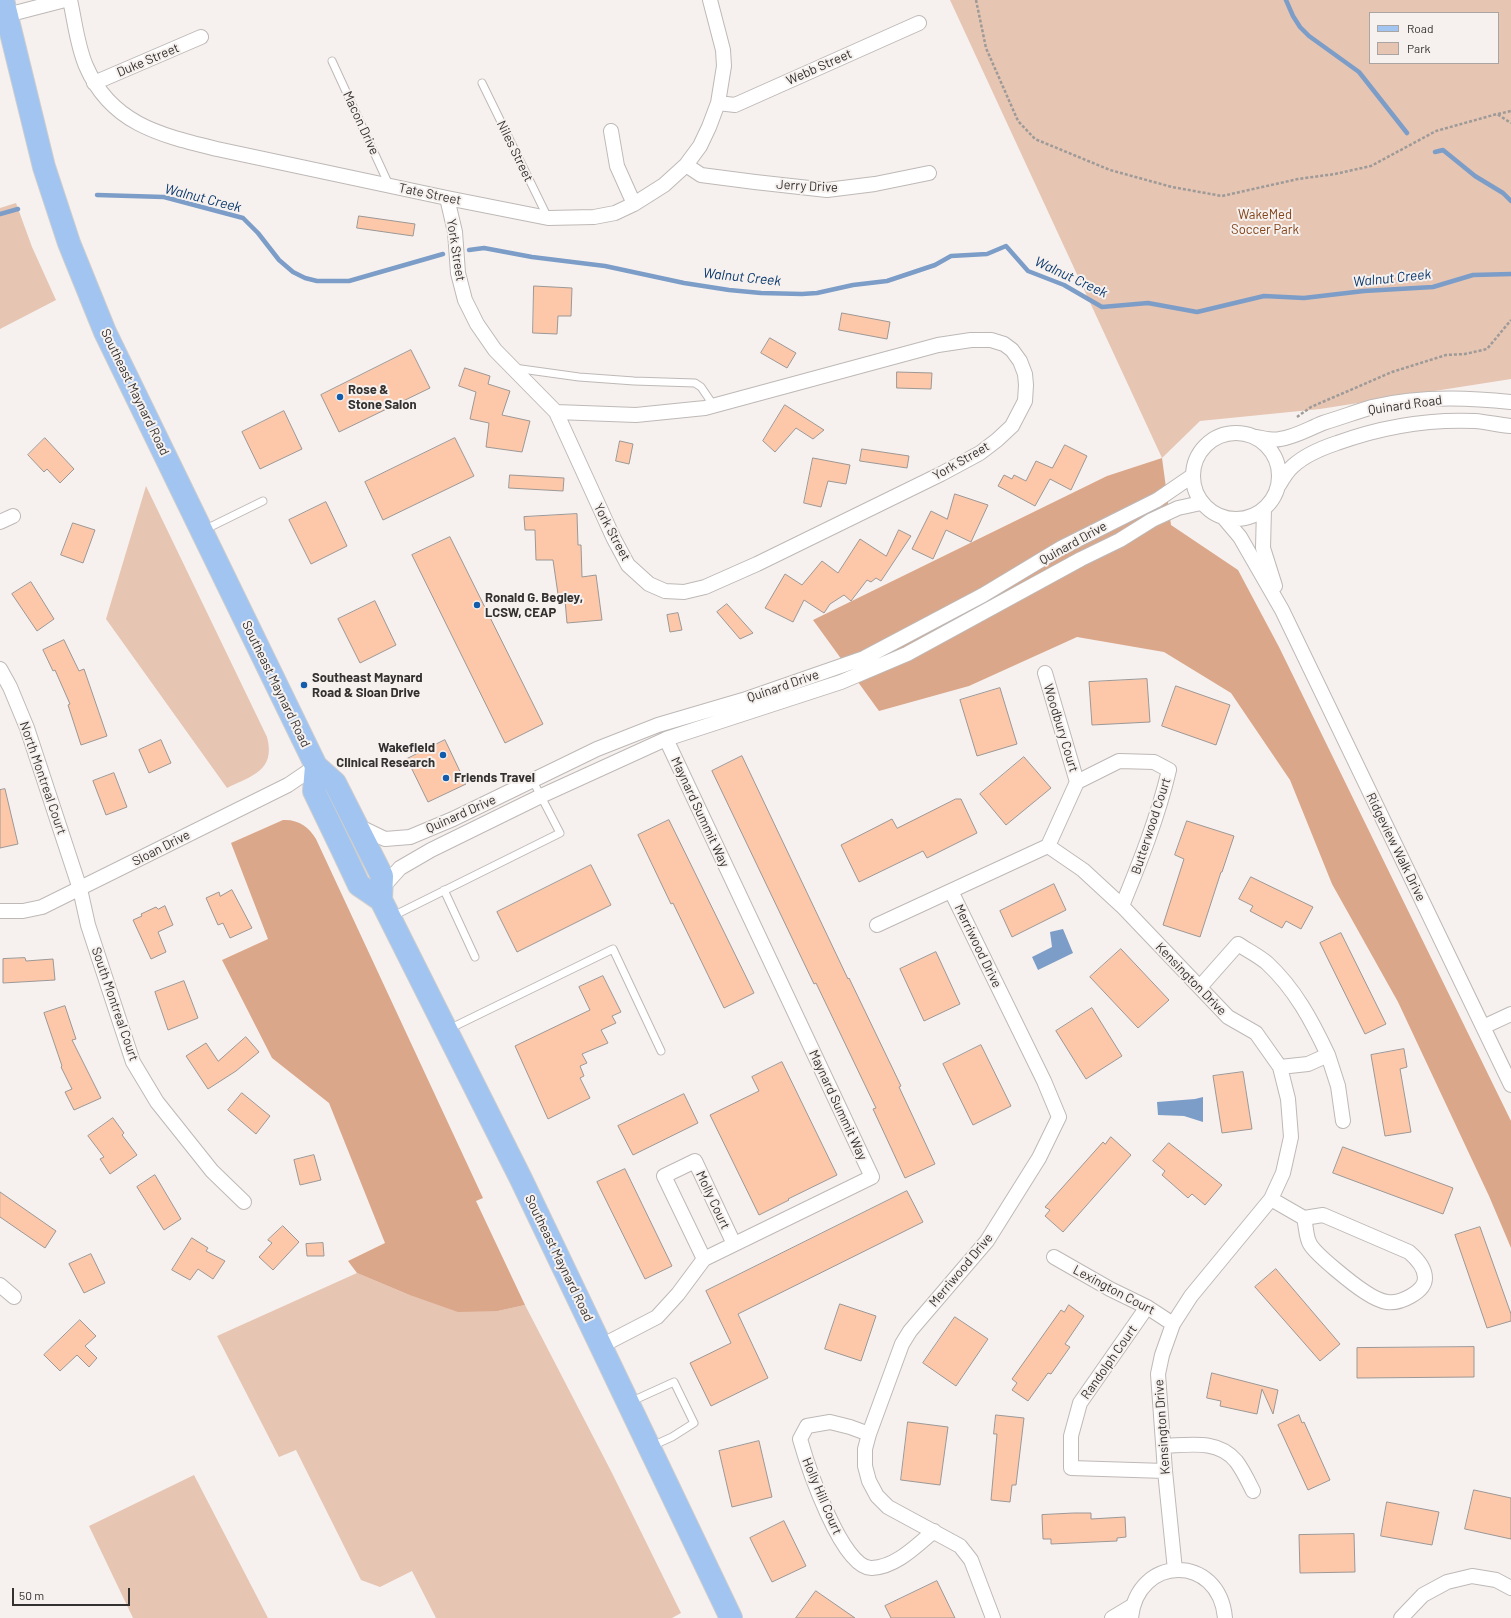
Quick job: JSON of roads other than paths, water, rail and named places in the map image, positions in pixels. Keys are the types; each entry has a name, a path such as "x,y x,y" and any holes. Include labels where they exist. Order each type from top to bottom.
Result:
{"main road":[{"name":"Southeast Maynard Road","path":"3,10 44,167 69,243 105,332 316,766 335,783 382,876 384,902 650,1447 731,1618"},
{"name":"Southeast Maynard Road","path":"316,766 314,791 340,848 359,885 384,902"}],"street":[{"path":"3,10 65,0"},
{"name":"Tate Street","path":"70,0 79,44 94,83 104,98 117,110 134,122 151,130 182,141 217,149 548,218 594,217 615,213 634,204 664,185 686,166 700,146 718,104 723,72 723,50 710,0"},
{"name":"Webb Street","path":"718,104 734,105 919,23"},
{"name":"Duke Street","path":"94,83 202,36"},
{"path":"611,131 617,166 634,204"},
{"name":"Jerry Drive","path":"686,166 702,175 827,190 875,184 929,173"},
{"name":"York Street","path":"447,198 454,232 458,273 466,300 477,324 496,350 556,412 614,539 628,564 649,584 665,591 684,592 706,587 757,564 941,474 980,453 1012,426 1025,401 1026,386 1025,374 1020,361 1012,350 1004,344 991,340 971,340 938,345 705,408 636,415 556,412"},
{"name":"Quinard Road","path":"1255,437 1278,440 1295,436 1322,423 1372,407 1398,403 1452,398 1511,402"},
{"name":"Quinard Road","path":"1279,485 1287,472 1303,458 1324,447 1355,436 1419,423 1475,421 1511,426"},
{"path":"1242,433 1255,437 1267,446 1275,457 1280,471 1279,485 1273,498 1264,509 1252,517 1238,520 1224,518 1211,512 1201,503 1195,490 1192,476 1195,462 1202,449 1213,439 1227,434 1242,433"},
{"name":"Quinard Drive","path":"356,825 385,839 410,837 453,820 597,750 658,725 743,700 864,658 983,595 1061,548 1157,500 1192,476"},
{"name":"Quinard Drive","path":"384,902 400,868 431,850 541,796 666,739 842,682 907,654 1081,559 1120,540 1152,520 1178,508 1201,503"},
{"name":"Ridgeview Walk Drive","path":"1264,509 1263,548 1282,610"},
{"path":"0,522 13,516"},
{"name":"Ridgeview Walk Drive","path":"1224,518 1240,537 1282,610 1511,1085"},
{"name":"North Montreal Court","path":"0,669 10,687 27,728 80,889"},
{"name":"Woodbury Court","path":"1045,673 1077,782"},
{"name":"Maynard Summit Way","path":"601,1346 657,1317 678,1294 704,1259 872,1177 666,739"},
{"name":"Butterwood Court","path":"1077,782 1119,761 1154,762 1169,770 1164,792 1143,856 1122,906"},
{"name":"Sloan Drive","path":"0,911 23,911 42,907 288,785 316,766"},
{"path":"878,925 1048,846 1077,782"},
{"name":"Kensington Drive","path":"1048,846 1083,870 1122,906 1228,1017 1256,1033 1280,1067 1288,1099 1291,1137 1283,1173 1271,1199 1192,1296 1173,1324 1162,1355 1158,1374 1165,1471 1175,1570"},
{"name":"South Montreal Court","path":"80,889 88,925 133,1062 157,1102 212,1170 244,1202"},
{"name":"Merriwood Drive","path":"951,891 1044,1081 1059,1117 1039,1158 987,1241 910,1331 902,1344 869,1434 865,1449 865,1466 869,1481 877,1496 888,1507 960,1546 971,1560 993,1618"},
{"path":"1200,987 1238,944 1266,962 1293,992 1311,1018 1328,1055 1338,1086 1342,1121"},
{"path":"1483,1027 1511,1014"},
{"path":"1280,1067 1308,1064 1328,1055"},
{"name":"Molly Court","path":"704,1259 664,1176 695,1161 734,1244"},
{"path":"1271,1199 1304,1218 1323,1215 1409,1252 1421,1266 1425,1278 1423,1283 1416,1293 1398,1302 1388,1302 1365,1293 1317,1253 1309,1244 1304,1218"},
{"name":"Lexington Court","path":"1054,1258 1110,1289 1147,1307 1173,1324"},
{"path":"0,1285 14,1297"},
{"name":"Randolph Court","path":"1147,1307 1080,1403 1071,1436 1071,1468 1165,1471"},
{"name":"Holly Hill Court","path":"869,1434 850,1426 830,1422 807,1426 800,1439 811,1475 823,1505 842,1542 856,1562 870,1568 886,1565 909,1552 934,1531"},
{"path":"1164,1446 1208,1444 1225,1451 1236,1462 1253,1491"},
{"path":"1112,1618 1132,1612 1138,1592 1148,1581 1160,1573 1175,1570 1191,1572 1206,1578 1217,1590 1224,1604 1225,1618"},
{"path":"1401,1618 1423,1595 1447,1582 1472,1576 1496,1580 1511,1588"}],"lane":[{"name":"Macon Drive","path":"332,61 389,185"},
{"name":"Niles Street","path":"482,83 548,218"},
{"path":"512,367 579,377 626,381 695,383 701,387 714,406"},
{"path":"202,531 263,501"},
{"path":"384,902 444,890 560,833 533,781"},
{"path":"444,890 475,957"},
{"path":"447,1030 613,949 660,1051"},
{"path":"628,1403 674,1382 694,1423 672,1437 650,1447"}],"water":[{"path":"1063,929 1073,953 1038,970 1032,957 1052,947 1050,932"},
{"path":"1203,1097 1203,1122 1184,1116 1158,1115 1157,1102"}],"waterway":[{"path":"1286,0 1300,27 1309,36 1359,72 1407,133"},
{"path":"1435,152 1443,150 1475,176 1503,193 1511,201"},
{"name":"Walnut Creek","path":"97,195 164,197 243,218 258,233 279,260 293,272 305,278 317,281 349,281 443,254"},
{"name":"Walnut Creek","path":"0,214 18,209"},
{"name":"Walnut Creek","path":"469,250 484,248 532,257 605,266 684,283 729,290 761,293 802,294 817,293 853,285 887,281 935,265 951,256 987,254 1006,246 1028,271 1064,285 1102,307 1148,303 1197,312 1264,296 1304,298 1364,291 1433,287 1473,275 1511,274"}],"place":[{"name":"Rose & Stone Salon","path":"340,397"},
{"name":"Ronald G. Begley, LCSW, CEAP","path":"477,605"},
{"name":"Southeast Maynard Road & Sloan Drive","path":"304,685"},
{"name":"Wakefield Clinical Research","path":"443,755"},
{"name":"Friends Travel","path":"446,778"}],"park label":[{"name":"WakeMed Soccer Park","path":"1265,222"}]}
